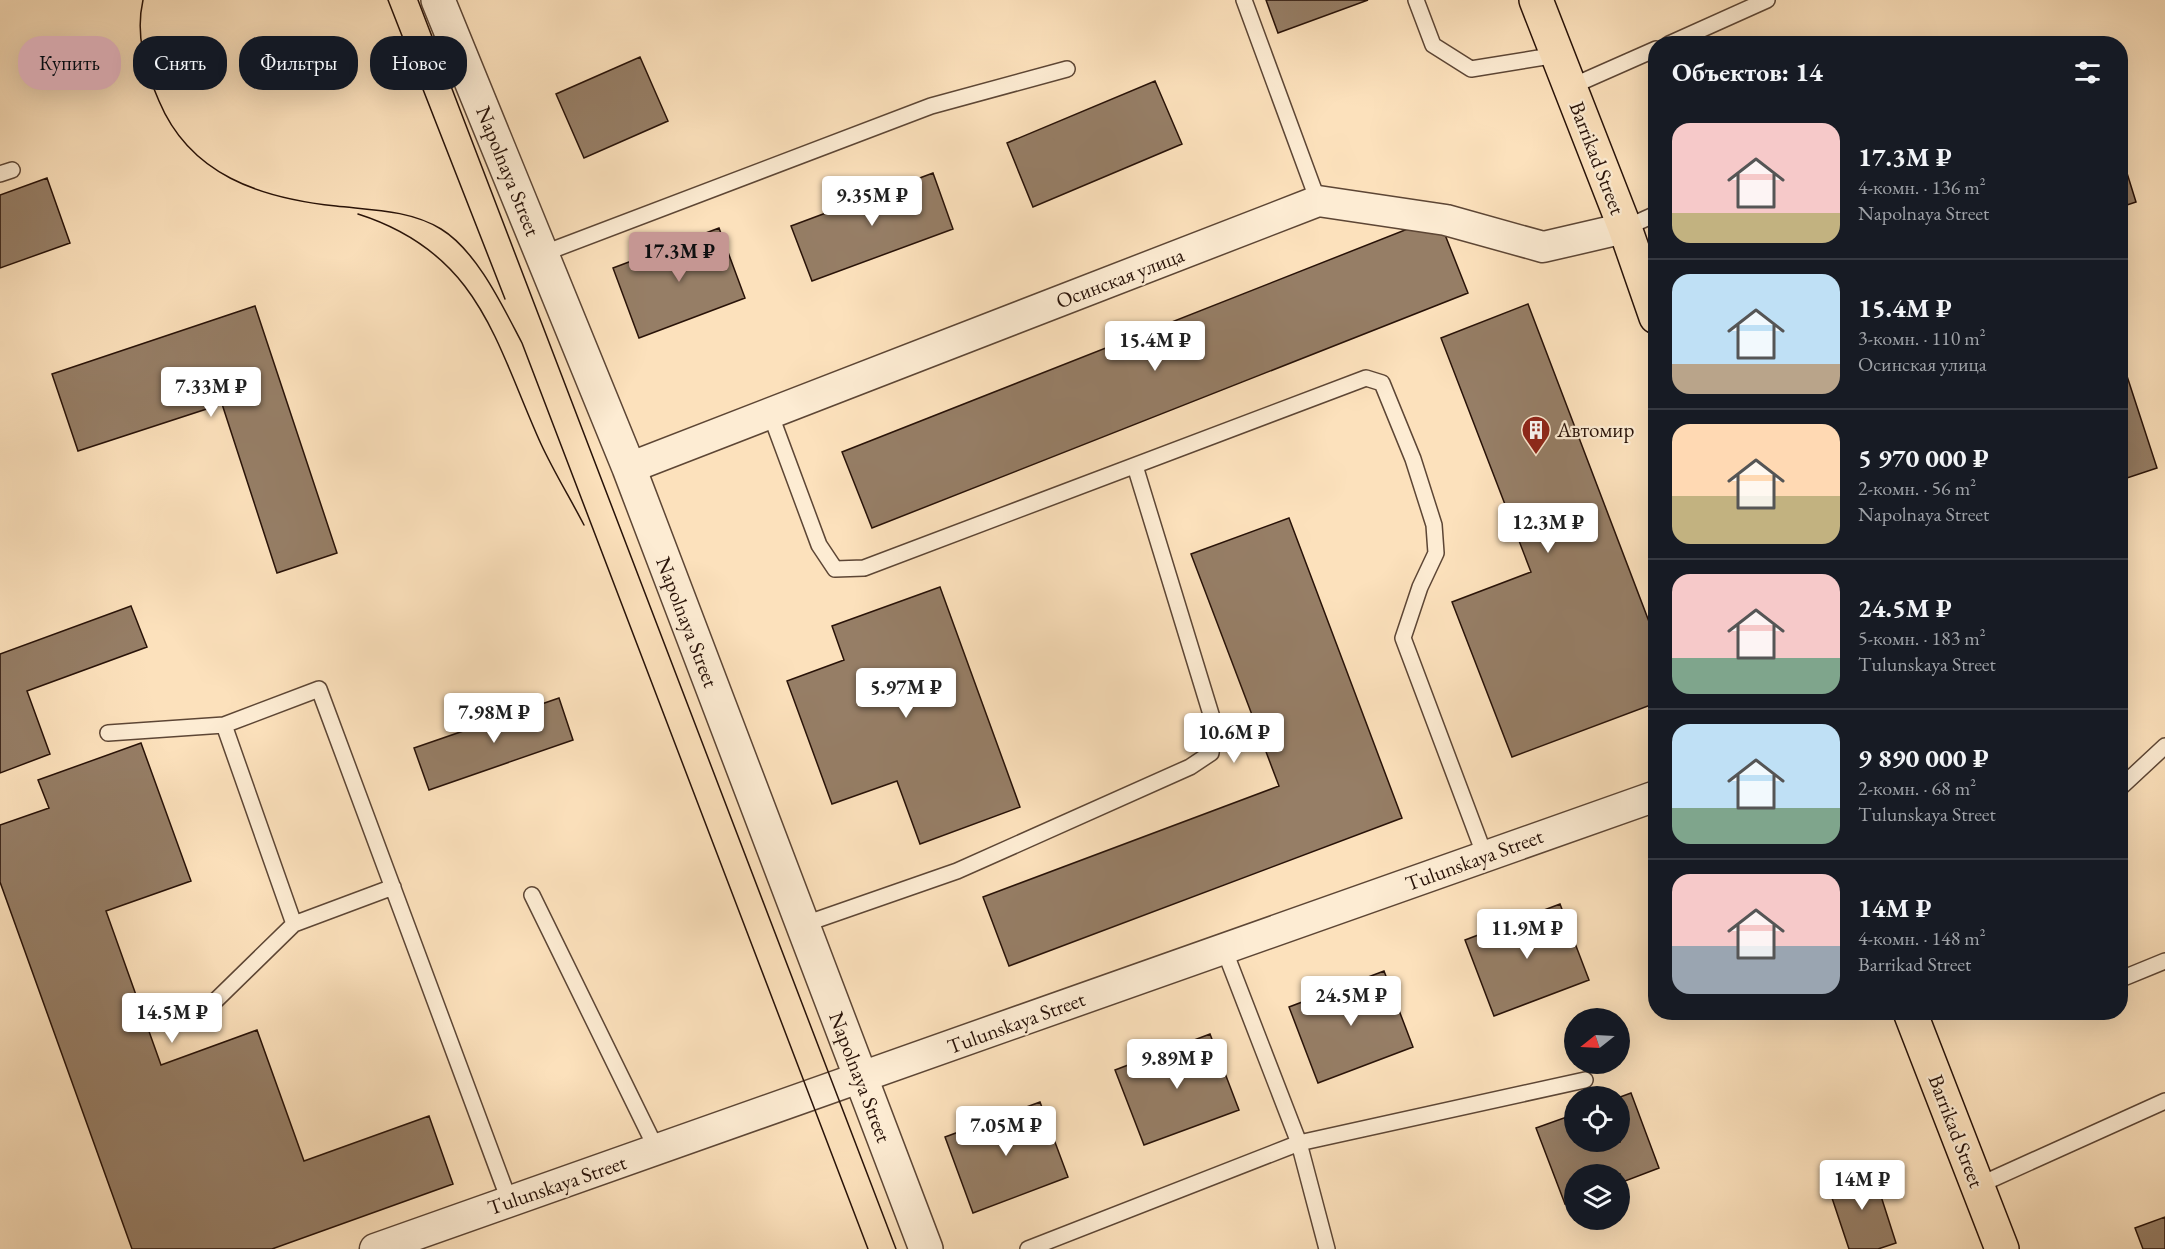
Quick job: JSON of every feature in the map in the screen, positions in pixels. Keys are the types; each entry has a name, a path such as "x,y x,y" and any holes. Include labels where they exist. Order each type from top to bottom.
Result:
{"main road":[{"name":"Barrikad Street","path":"1536,0 1625,228 1648,294"},
{"name":"Barrikad Street","path":"1913,1020 2002,1249"}],"street":[{"name":"Napolnaya Street","path":"438,0 629,468 926,1249"},
{"name":"Осинская улица","path":"629,468 1318,201 1446,220 1543,247 1625,228"},
{"name":"Tulunskaya Street","path":"375,1249 1648,799"}],"lane":[{"path":"1244,0 1318,201"},
{"path":"1416,0 1433,45 1471,69 1557,55"},
{"path":"1687,36 1767,0"},
{"path":"1570,87 1648,53"},
{"path":"542,254 932,106 1067,69"},
{"path":"1625,228 1648,218"},
{"path":"770,413 819,545 835,569 864,568 1365,378 1382,383 1413,459 1434,525 1436,552 1420,587 1403,638 1485,856"},
{"path":"802,925 957,871 1190,767 1211,753 1214,724 1135,466"},
{"path":"108,733 224,725 319,689 510,1202"},
{"path":"224,725 294,924"},
{"path":"2128,780 2165,746"},
{"path":"207,1009 294,924 393,887"},
{"path":"532,895 657,1150"},
{"path":"1224,949 1299,1143 1327,1249"},
{"path":"2128,977 2165,961"},
{"path":"1028,1249 1299,1143 1585,1080"},
{"path":"1977,1186 2165,1101"}],"building":[{"path":"1266,0 1368,0 1278,33"},
{"path":"640,57 668,121 584,158 556,94"},
{"path":"1155,81 1182,144 1033,207 1007,143"},
{"path":"933,173 953,229 812,281 791,226"},
{"path":"2128,176 2136,202 2128,205"},
{"path":"47,178 70,243 0,268 0,195"},
{"path":"1438,217 1468,293 872,528 842,452"},
{"path":"719,228 745,298 639,338 613,268"},
{"name":"Автомир","path":"1528,304 1648,619 1648,706 1512,757 1452,602 1531,572 1441,338"},
{"path":"255,306 337,553 277,573 222,404 78,451 52,374"},
{"path":"2128,379 2157,468 2128,478"},
{"path":"1289,518 1402,818 1009,966 983,897 1279,786 1191,554"},
{"path":"940,587 1020,807 920,844 897,781 832,804 787,681 844,660 832,626"},
{"path":"131,606 147,647 27,691 50,754 0,773 0,654"},
{"path":"559,698 573,740 429,790 414,748"},
{"path":"141,743 191,881 106,911 161,1065 257,1030 304,1161 429,1116 453,1184 272,1249 132,1249 0,882 0,825 49,808 38,780"},
{"path":"1560,904 1589,980 1494,1016 1465,940"},
{"path":"1384,971 1413,1047 1318,1083 1289,1007"},
{"path":"1210,1034 1239,1110 1144,1145 1115,1070"},
{"path":"1630,1093 1659,1168 1630,1179 1630,1164 1564,1164 1564,1201 1536,1128 1564,1118 1564,1152 1630,1152"},
{"path":"1040,1102 1068,1177 973,1213 945,1137"},
{"path":"1872,1168 1896,1243 1878,1249 1849,1249 1827,1183"},
{"path":"2165,1217 2165,1249 2143,1249 2135,1228"}],"tram line":[{"path":"143,0 141,39 154,89 172,126 189,148 209,165 255,189 281,197 403,214 429,223 441,229 466,251 498,297 522,343 868,1249"},
{"path":"388,0 505,299"},
{"path":"418,0 896,1249"},
{"path":"358,214 399,231 432,252 457,277 478,305 495,337 541,444 584,525"}],"place":[{"name":"Автомир","path":"1536,456"}]}
